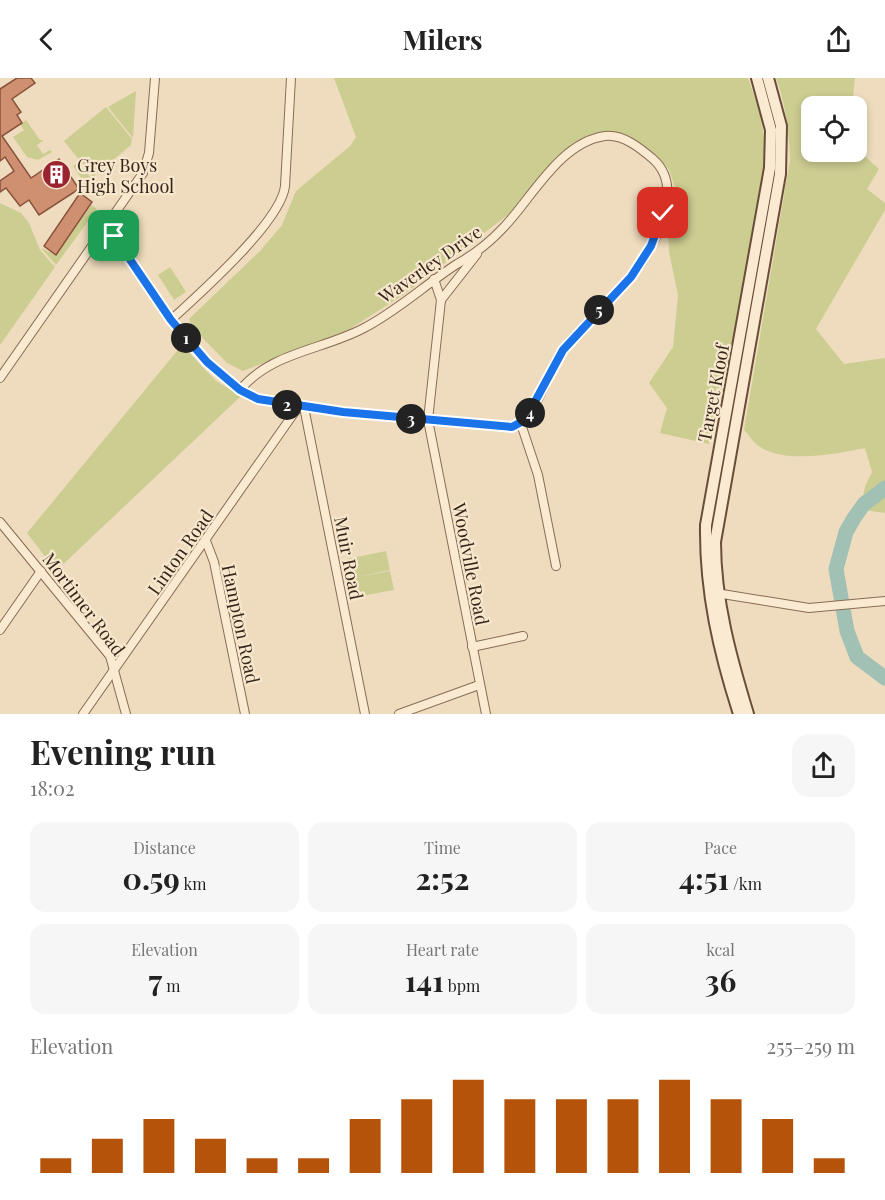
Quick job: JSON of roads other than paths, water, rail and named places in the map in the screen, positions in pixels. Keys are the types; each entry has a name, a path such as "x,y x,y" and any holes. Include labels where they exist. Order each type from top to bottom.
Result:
{"main road":[{"name":"Target Kloof","path":"723,459 770,168 771,130 757,78"},
{"name":"Target Kloof","path":"739,714 725,670 706,525 723,459 780,174 781,126 768,78"},
{"name":"Target Kloof","path":"713,592 748,714"}],"street":[{"path":"0,378 139,181 147,164 155,78"},
{"path":"171,320 223,269 281,201 285,186 291,78"},
{"name":"Waverley Drive","path":"240,390 254,375 277,362 368,326 434,279 479,251 504,228 563,156 599,138 612,137 634,144 659,164 666,180 667,201 658,232 631,277 563,350 529,414 521,424"},
{"path":"108,226 171,320 213,368 240,390 258,399 301,407 501,427 521,424 538,475 556,566"},
{"path":"441,300 479,251"},
{"path":"434,279 441,300"},
{"name":"Woodville Road","path":"441,300 428,420 486,714"},
{"name":"Linton Road","path":"84,714 301,407"},
{"name":"Muir Road","path":"301,407 365,714"},
{"name":"Mortimer Road","path":"0,522 102,646 115,669 126,714"},
{"name":"Hampton Road","path":"206,540 214,562 245,714"},
{"path":"0,630 41,571"},
{"path":"713,592 798,607 828,608 885,601"},
{"path":"472,647 523,636"},
{"path":"399,714 479,686"}],"waterway":[{"path":"885,488 864,504 854,518 846,532 836,569 847,631 857,657 885,678"}],"place":[{"name":"Grey Boys High School","path":"56,175"}]}
